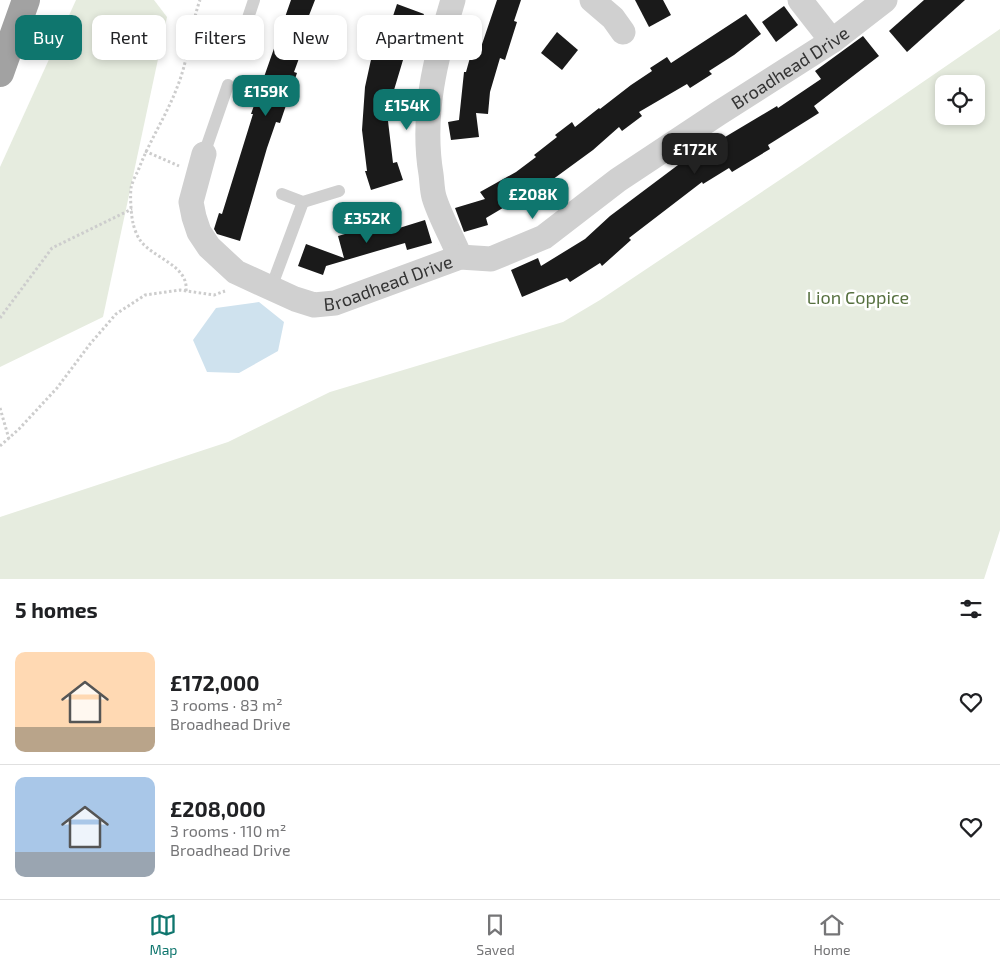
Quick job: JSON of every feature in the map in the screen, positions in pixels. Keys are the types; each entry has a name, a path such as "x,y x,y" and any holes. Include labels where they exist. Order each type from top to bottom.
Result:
{"highway":[{"path":"0,73 26,0"}],"street":[{"path":"592,0 612,18 623,32"},
{"path":"800,0 832,41"},
{"name":"Broadhead Drive","path":"200,164 191,202 194,218 209,246 236,272 295,299 314,305 335,303 460,257 491,259 544,237 618,180 832,41 885,0"},
{"path":"448,2 427,119 427,150 434,197 460,257"}],"lane":[{"path":"249,15 254,0"},
{"name":"Broadhead Drive","path":"200,164 228,85"},
{"path":"282,194 303,202 339,191"},
{"path":"271,288 303,202"}],"path":[{"path":"186,291 187,285 175,266 161,258 140,241 133,223 131,188 146,151 178,85 188,55 194,18 200,0"},
{"path":"146,151 200,164"},
{"path":"0,318 52,248 132,209"},
{"path":"0,446 9,439 57,388 90,344 116,314 145,295 180,290 214,295 228,289 236,272"},
{"path":"0,408 9,439"}],"green space":[{"path":"76,0 154,0 165,15 92,15 92,60 158,60 103,317 0,367 0,167 49,60 82,60 82,15 69,15"},
{"name":"Lion Coppice","path":"1000,29 1000,530 984,579 0,579 0,517 228,442 330,392 563,322 600,300 802,165"}],"water":[{"path":"259,302 284,322 278,351 239,373 207,372 193,340 216,308"}],"building":[{"path":"291,0 315,0 309,15 286,15"},
{"path":"497,0 521,0 514,21 517,22 505,60 500,58 490,92 488,114 476,113 479,137 451,140 448,122 459,120 464,72 466,72 469,60 482,60 482,44"},
{"path":"635,0 663,0 671,15 649,27"},
{"path":"924,0 965,0 907,52 889,31"},
{"path":"397,4 424,14 424,15 393,15"},
{"path":"784,6 798,25 776,42 762,22"},
{"path":"746,14 761,34 709,71 712,74 690,88 687,84 639,112 642,116 622,131 619,127 593,150 530,196 528,193 486,218 488,225 464,232 455,208 485,199 480,192 516,172 536,157 534,155 572,122 575,127 652,71 650,68 667,57 671,63"},
{"path":"557,32 578,50 562,70 541,53"},
{"path":"863,36 879,56 814,106 819,113 768,145 770,149 732,172 729,168 703,184 702,182 629,238 631,240 602,266 600,263 570,282 567,278 522,297 511,270 538,258 541,266 585,239 610,216 678,165 777,106 778,108 821,79 815,71"},
{"path":"274,48 274,60 298,60 294,72 297,73 280,123 276,122 267,148 240,241 217,234 214,229 219,213 222,214 253,114 251,114"},
{"path":"371,60 403,60 394,90 390,89 388,121 393,163 397,162 403,180 371,190 365,171 367,171 362,130 365,87"},
{"path":"393,220 396,229 425,220 432,243 407,250 405,243 377,251 326,266 323,275 298,266 306,244 344,258 338,236"}]}
